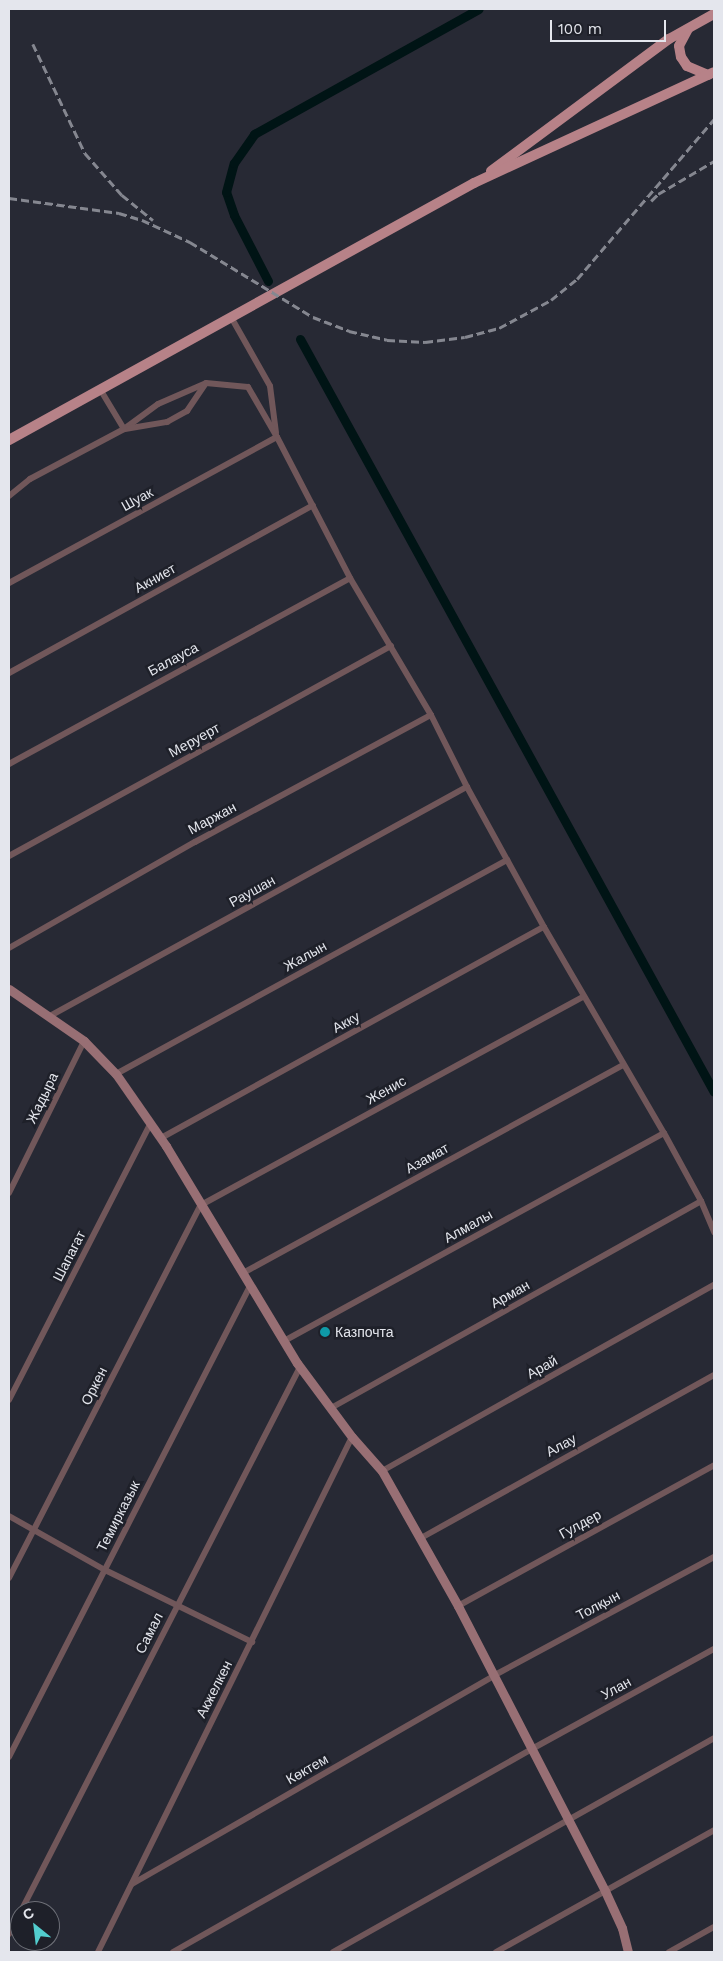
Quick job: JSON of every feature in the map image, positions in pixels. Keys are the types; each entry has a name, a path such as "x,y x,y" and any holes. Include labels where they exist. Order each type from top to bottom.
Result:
{"main road":[{"path":"474,183 670,39 714,14"},
{"path":"689,28 679,46 681,57 687,66 711,73"},
{"path":"9,440 474,183 711,73"}],"street":[{"path":"231,317 270,386 277,436"},
{"path":"124,429 167,422 187,411 206,383"},
{"path":"9,496 30,479 124,429 158,404 206,383 248,387 277,436 350,578 431,715 466,787 583,997 664,1133 701,1201 714,1232"},
{"path":"100,389 124,429"},
{"name":"Шуак","path":"9,583 277,436"},
{"name":"Акниет","path":"9,673 313,505"},
{"name":"Балауса","path":"9,764 350,578"},
{"name":"Меруерт","path":"9,856 391,646"},
{"name":"Маржан","path":"9,948 195,842 431,715"},
{"name":"Раушан","path":"50,1016 466,787"},
{"name":"Жалын","path":"116,1074 507,860"},
{"name":"Акку","path":"161,1138 544,927"},
{"path":"9,989 84,1041 116,1074 161,1138 300,1367 352,1437 372,1457 382,1471 458,1606 530,1750 605,1891 622,1928 628,1952"},
{"name":"Женис","path":"201,1205 583,997"},
{"name":"Жадыра","path":"9,1192 84,1041"},
{"name":"Азамат","path":"243,1273 623,1065"},
{"name":"Шапагат","path":"9,1400 151,1124"},
{"name":"Алмалы","path":"284,1341 664,1133"},
{"name":"Арман","path":"331,1408 701,1201"},
{"name":"Оркен","path":"9,1578 201,1205"},
{"name":"Арай","path":"382,1471 714,1284"},
{"name":"Темирказык","path":"9,1757 250,1286"},
{"name":"Самал","path":"26,1901 300,1367"},
{"name":"Алау","path":"421,1538 714,1375"},
{"name":"Акжелкен","path":"98,1952 132,1884 136,1871 252,1642 352,1437"},
{"name":"Гулдер","path":"458,1606 714,1465"},
{"path":"9,1516 105,1570 178,1604 252,1642"},
{"name":"Толқын","path":"493,1676 714,1557"},
{"name":"Улан","path":"173,1952 530,1750 714,1649"},
{"name":"Көктем","path":"132,1884 493,1676"},
{"path":"333,1952 714,1738"},
{"path":"496,1952 714,1830"},
{"path":"669,1952 714,1927"}],"waterway":[{"path":"268,281 234,215 226,192 234,163 254,134 479,9"},
{"path":"300,339 714,1092"}],"railway":[{"path":"33,44 85,153 122,195 153,220"},
{"path":"9,198 119,213 142,220 190,242 313,317 349,331 387,340 425,342 465,337 499,328 551,300 577,279 714,119"},
{"path":"651,201 658,194 714,161"}],"place":[{"name":"Казпочта","path":"325,1332"}]}
